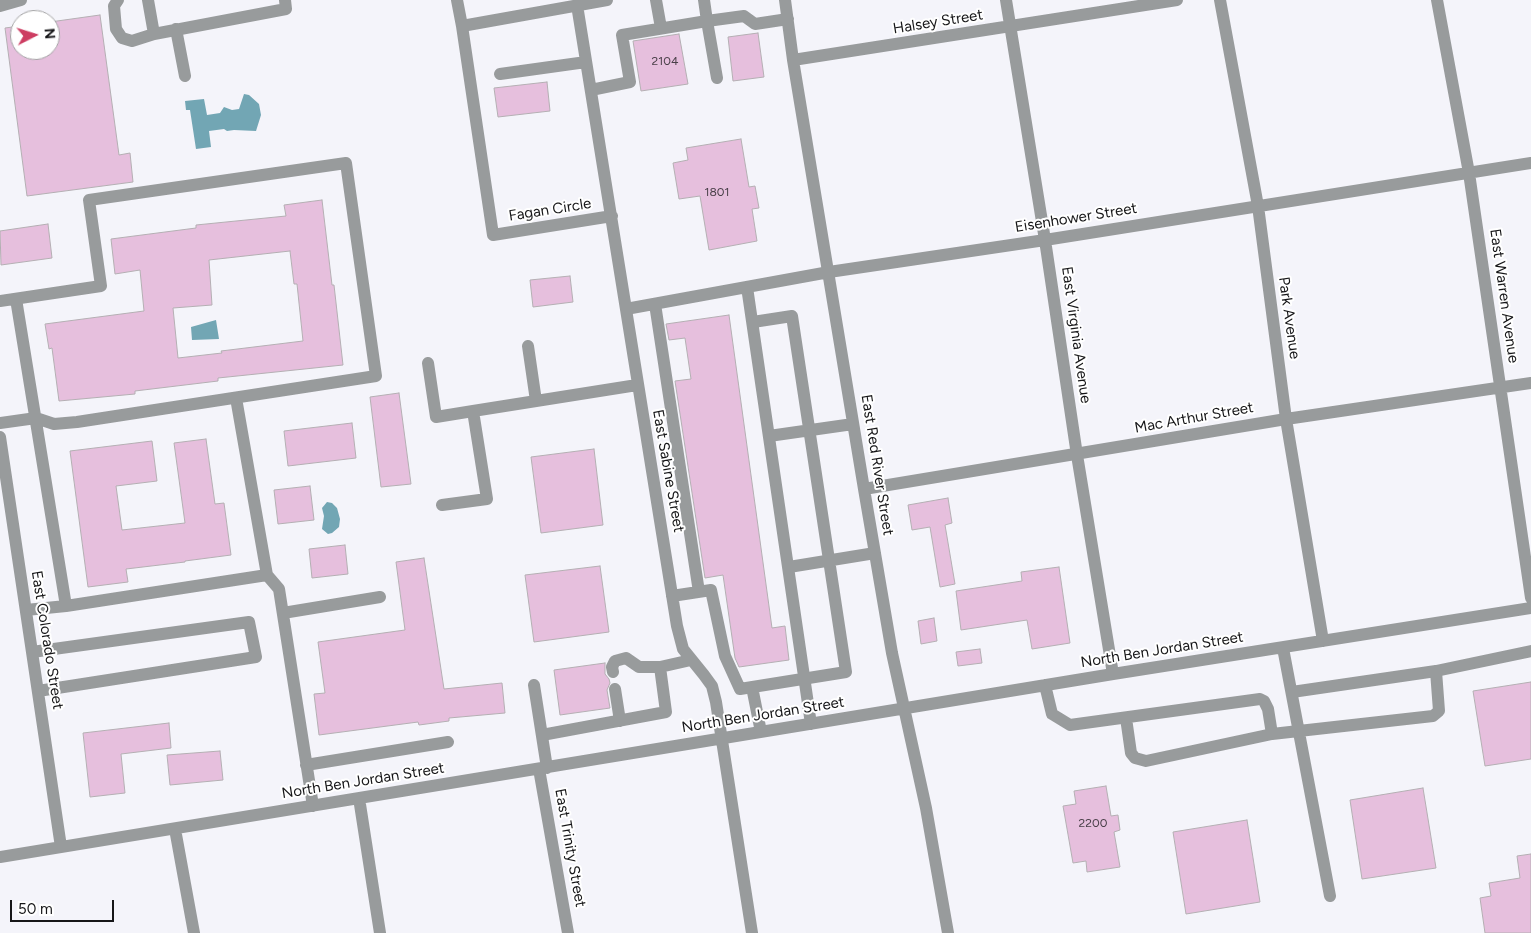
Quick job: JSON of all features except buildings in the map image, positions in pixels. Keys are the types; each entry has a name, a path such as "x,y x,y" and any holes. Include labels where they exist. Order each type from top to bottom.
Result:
{"street":[{"path":"0,6 21,0"},
{"path":"118,0 114,6 116,29 122,38 132,41 176,29 286,9 285,0"},
{"path":"148,0 154,34"},
{"path":"457,0 462,26 607,0"},
{"path":"656,0 661,28"},
{"path":"704,0 716,78"},
{"name":"East Red River Street","path":"785,0 793,60 892,653 906,709 926,808 948,933"},
{"name":"East Virginia Avenue","path":"1006,0 1113,674"},
{"name":"Halsey Street","path":"793,60 1177,0"},
{"name":"Park Avenue","path":"1220,0 1258,206 1286,419 1323,641"},
{"name":"East Warren Avenue","path":"1437,0 1469,172 1531,598"},
{"name":"East Sabine Street","path":"577,4 677,626 683,649 712,686 716,702 752,933"},
{"path":"591,90 630,82 622,34 744,16 754,24 788,19"},
{"name":"Fagan Circle","path":"462,26 493,235 612,216"},
{"path":"176,29 185,76"},
{"path":"500,74 586,62"},
{"name":"Eisenhower Street","path":"626,309 829,272 1045,240 1531,163"},
{"path":"0,301 101,286 89,200 346,164 376,376 78,422 54,424 36,418 0,423"},
{"path":"747,287 811,724"},
{"path":"16,299 66,606"},
{"path":"655,304 699,592"},
{"path":"672,596 711,590 725,656 740,689 846,672 792,316 753,322"},
{"path":"528,346 536,400"},
{"path":"428,362 436,417 637,385"},
{"name":"Mac Arthur Street","path":"864,489 1286,419 1531,383"},
{"path":"236,398 268,575 279,589 313,806"},
{"path":"442,506 487,499 473,411"},
{"path":"769,436 853,424"},
{"name":"East Colorado Street","path":"0,437 61,848"},
{"path":"788,567 875,553"},
{"path":"26,610 66,606 268,575"},
{"path":"283,613 380,597"},
{"name":"North Ben Jordan Street","path":"0,857 1045,685 1531,608"},
{"path":"32,652 249,622 256,657 38,691"},
{"path":"1284,648 1330,896"},
{"path":"1292,692 1436,670 1531,651"},
{"path":"612,672 615,661 626,658 638,667 660,666 691,660"},
{"path":"542,735 666,712 660,666"},
{"path":"1126,718 1131,753 1136,758 1146,761 1272,734 1433,716 1439,711 1436,670"},
{"name":"East Trinity Street","path":"534,685 542,735 543,768 568,933"},
{"path":"1045,685 1052,714 1070,725 1260,699 1264,701 1268,709 1272,734"},
{"path":"752,687 761,732"},
{"path":"615,689 620,721"},
{"path":"306,765 448,742"},
{"path":"359,798 380,933"},
{"path":"175,829 194,933"}],"water":[{"path":"244,94 249,95 259,104 261,115 256,131 227,131 224,129 209,131 211,147 196,149 190,110 186,110 185,101 204,99 207,115 220,113 224,107 232,110 239,109"},
{"path":"216,320 219,339 192,340 191,327"},
{"path":"327,502 332,503 337,508 340,519 339,527 328,534 322,529 324,516 322,508"}]}
